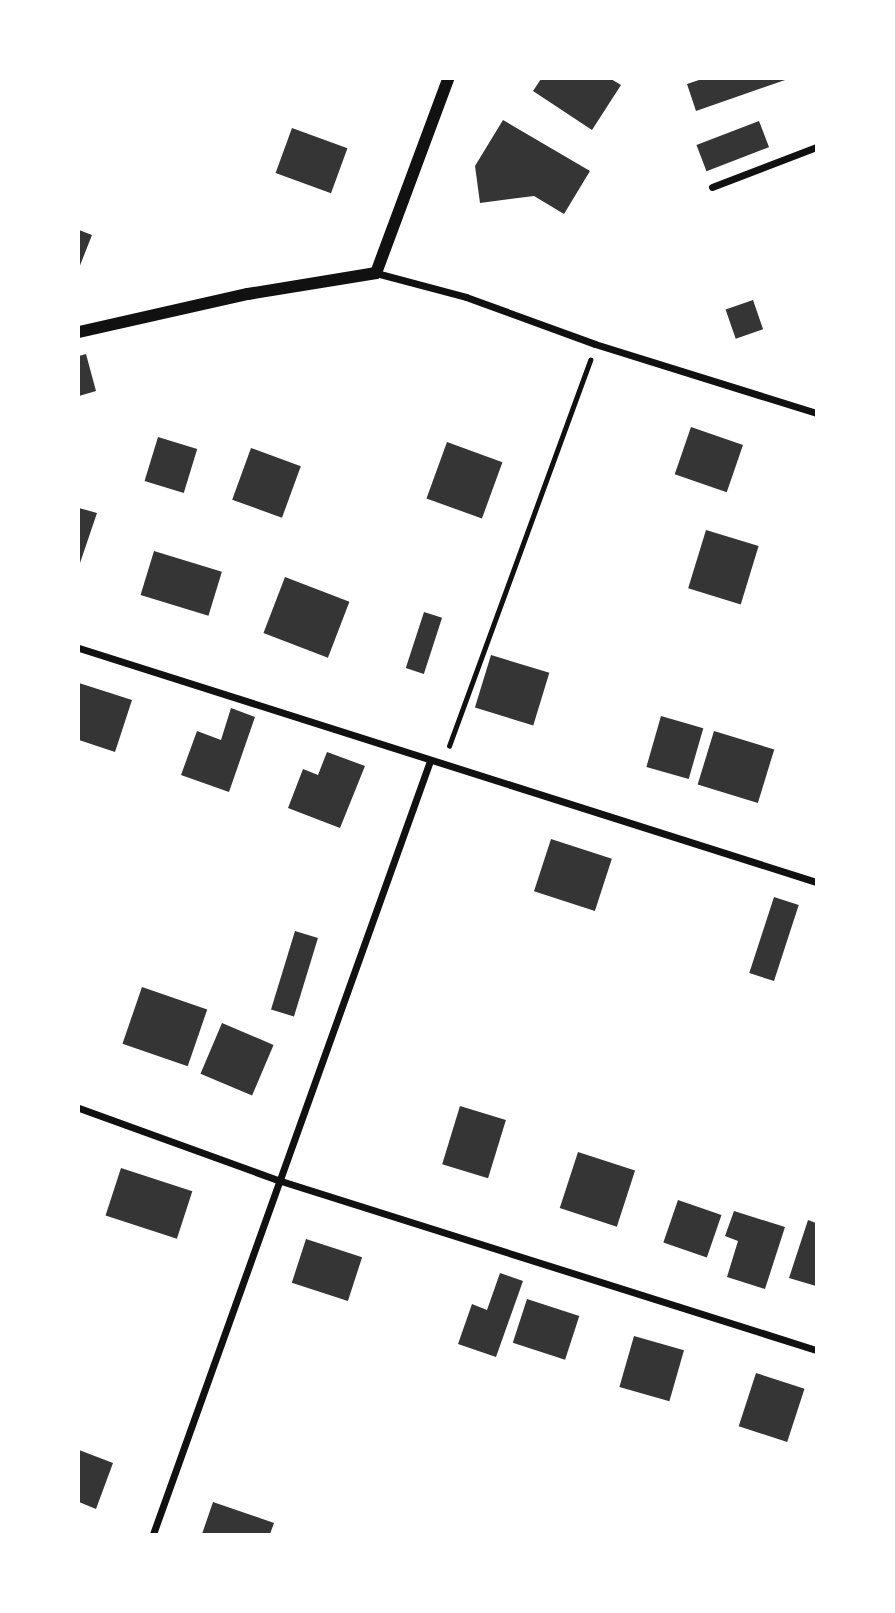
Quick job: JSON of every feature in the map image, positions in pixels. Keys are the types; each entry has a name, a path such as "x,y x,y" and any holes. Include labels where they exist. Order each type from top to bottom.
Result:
{"street":[{"path":"376,273 448,79"},
{"path":"712,187 816,147"},
{"path":"79,332 235,296 376,273 466,297 596,344 816,413"},
{"path":"79,648 816,882"},
{"path":"153,1534 430,761"},
{"path":"79,1108 281,1181 816,1350"}],"path":[{"path":"443,764 596,344"}],"building":[{"path":"541,79 611,79 621,85 592,130 533,91"},
{"path":"702,79 788,79 696,111 687,84"},
{"path":"503,120 590,171 564,214 534,196 480,203 475,166"},
{"path":"759,121 769,147 706,171 696,145"},
{"path":"292,128 347,148 331,193 276,173"},
{"path":"79,230 92,235 79,268"},
{"path":"753,300 763,329 736,339 726,309"},
{"path":"86,354 96,391 79,396 79,356"},
{"path":"691,427 743,445 727,492 675,474"},
{"path":"158,437 197,449 184,493 145,481"},
{"path":"447,442 502,462 482,519 426,498"},
{"path":"251,448 301,466 282,518 232,500"},
{"path":"79,508 97,513 79,566"},
{"path":"706,530 759,546 741,604 688,588"},
{"path":"154,551 222,572 208,616 141,595"},
{"path":"285,577 349,602 328,658 263,633"},
{"path":"424,612 442,618 424,674 406,668"},
{"path":"491,655 549,673 533,725 475,708"},
{"path":"79,683 132,700 115,752 79,740"},
{"path":"231,708 255,717 229,792 181,775 197,731 221,740"},
{"path":"661,716 703,728 689,779 646,767"},
{"path":"714,731 774,749 758,803 698,785"},
{"path":"327,752 365,766 340,828 288,808 303,769 318,775"},
{"path":"551,839 612,859 595,911 534,891"},
{"path":"774,897 799,905 774,981 749,973"},
{"path":"295,931 318,938 294,1016 271,1009"},
{"path":"142,987 207,1009 188,1066 122,1044"},
{"path":"222,1023 274,1045 252,1096 201,1074"},
{"path":"460,1106 506,1120 488,1178 442,1164"},
{"path":"578,1152 635,1171 617,1227 560,1208"},
{"path":"121,1168 192,1191 177,1239 106,1216"},
{"path":"678,1200 721,1215 707,1258 663,1243"},
{"path":"734,1211 785,1227 765,1289 727,1277 738,1241 725,1236"},
{"path":"808,1220 816,1223 816,1286 789,1278"},
{"path":"306,1239 362,1257 348,1301 292,1283"},
{"path":"500,1273 523,1281 496,1357 458,1344 472,1304 487,1310"},
{"path":"527,1299 579,1316 565,1360 513,1343"},
{"path":"634,1336 684,1350 669,1401 619,1387"},
{"path":"756,1373 805,1389 787,1442 739,1426"},
{"path":"79,1450 113,1463 96,1509 79,1502"},
{"path":"213,1502 274,1523 270,1534 202,1534"}]}
